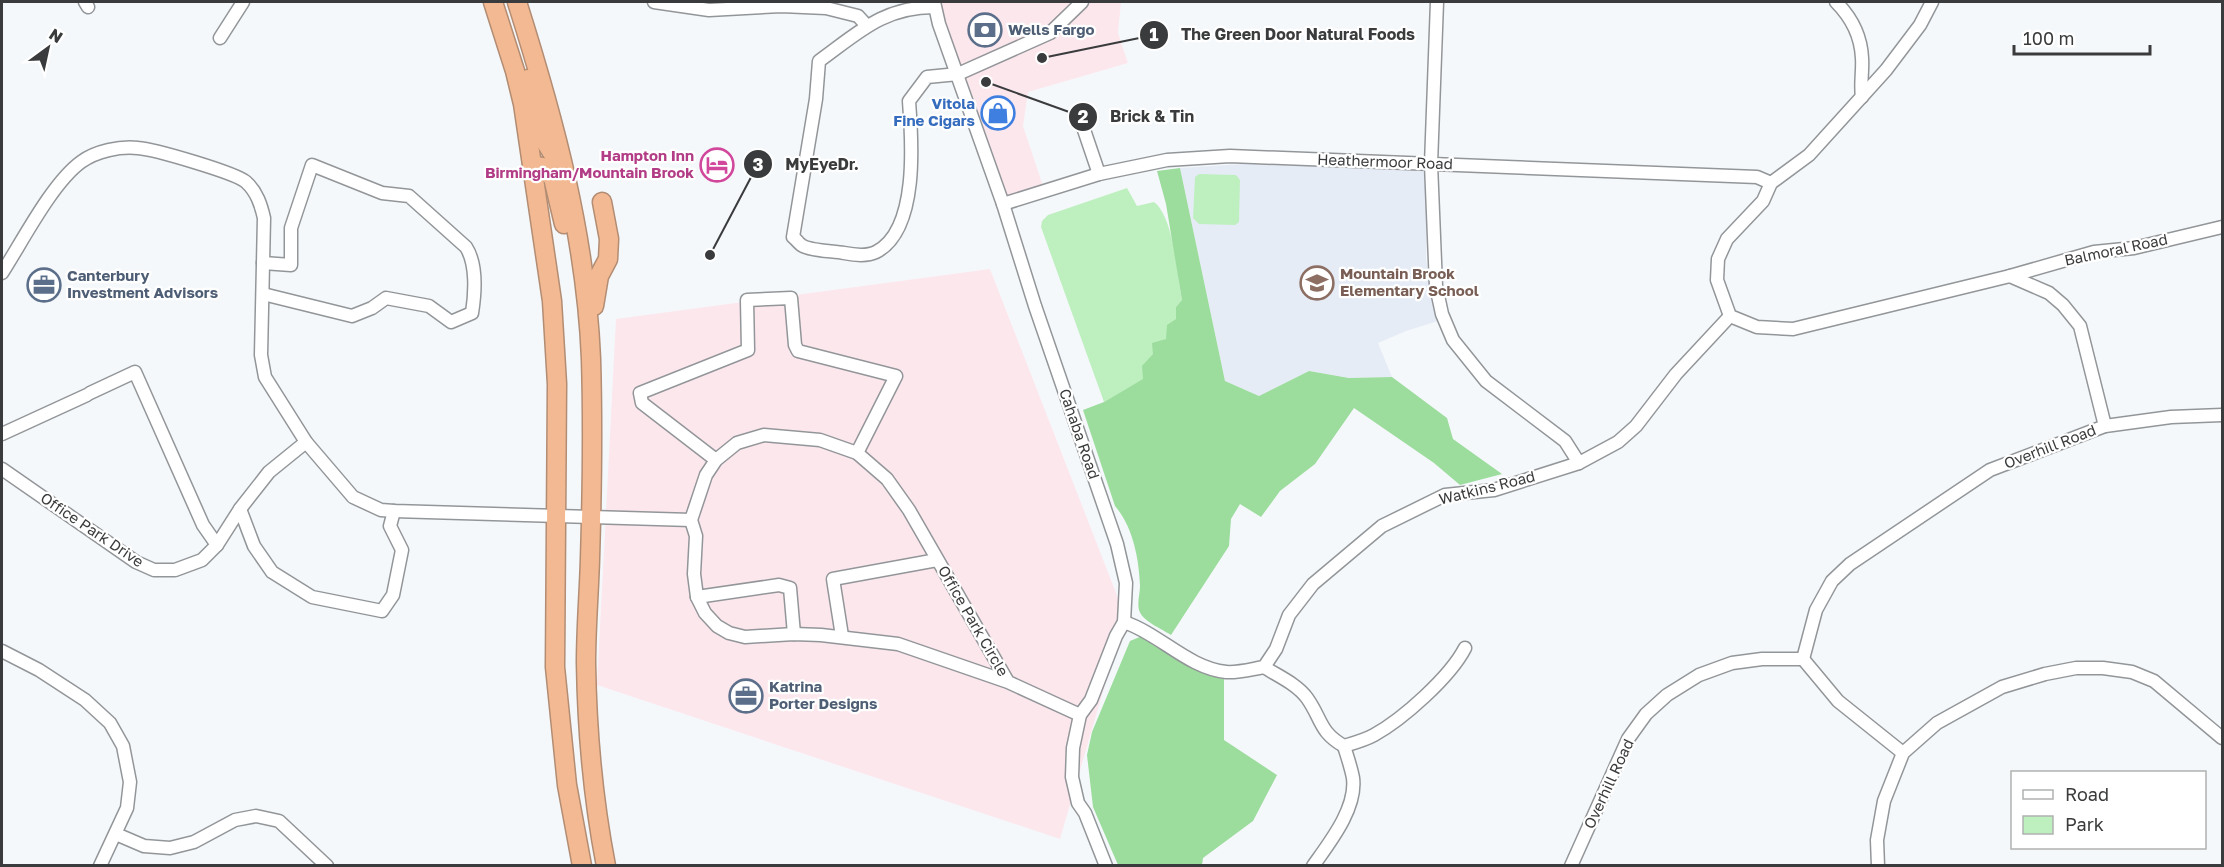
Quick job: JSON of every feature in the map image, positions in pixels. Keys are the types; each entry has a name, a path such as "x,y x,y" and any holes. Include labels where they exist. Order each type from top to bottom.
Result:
{"highway":[{"path":"493,2 517,82 552,301 557,395 554,617 557,700 567,785 582,866"},
{"path":"499,2 524,67 546,142 553,157 566,170"},
{"path":"517,2 546,93 566,170 580,244 589,328 591,396 587,684 594,781 606,866"},
{"path":"532,165 543,166 553,178 574,281 589,328"},
{"path":"589,328 599,276 609,259 609,238 602,202"}],"street":[{"path":"220,38 243,2"},
{"path":"654,2 709,10 781,6 826,8 858,16 867,26"},
{"path":"934,4 888,14 867,26 819,61 816,99 793,237 803,246 854,255 875,253 887,244 898,227 911,191 912,143 909,101 927,77 957,74 1050,33 1082,2"},
{"path":"1437,2 1431,164 1436,286 1442,314 1453,340 1486,381 1565,441 1579,463"},
{"path":"1836,2 1853,24 1860,40 1863,58 1860,87 1862,97"},
{"path":"1932,2 1904,48 1862,97 1809,155 1771,183 1763,201 1727,239 1718,259 1717,280 1730,316 1757,327 1793,329 2010,276"},
{"name":"Cahaba Road","path":"934,4 1003,204 1035,306 1118,544 1126,583 1124,622 1090,700 1080,715 1073,748 1072,777 1078,803 1085,813 1106,866"},
{"path":"1083,124 1099,174"},
{"path":"2,273 57,187 81,162 103,151 137,147 231,173 246,182 260,201 264,218 261,355 265,377 306,442 353,497 381,510 394,511 691,520"},
{"name":"Heathermoor Road","path":"1003,204 1099,174 1167,160 1230,156 1758,177 1771,183"},
{"path":"263,263 291,265 291,228 312,165 382,193 409,196 466,247 471,255 474,298 472,314 451,322 429,306 386,298 372,308 352,316 263,294"},
{"name":"Balmoral Road","path":"2010,276 2094,252 2134,248 2223,227"},
{"name":"Overhill Road","path":"1571,866 1628,739 1646,714 1667,695 1699,675 1732,663 1762,659 1803,659 1816,610 1832,581 1850,564 1990,470 2105,426 2080,326 2063,305 2049,293 2010,276"},
{"path":"716,460 642,403 640,393 748,350 747,300 791,298 795,345 798,351 896,376 857,453"},
{"name":"Watkins Road","path":"1264,667 1276,649 1290,615 1313,584 1382,526 1445,495 1494,489 1579,463 1618,442 1636,426 1676,374 1730,316"},
{"path":"2,434 135,372 203,525 217,545"},
{"path":"2105,426 2171,417 2223,415"},
{"name":"Office Park Circle","path":"1008,682 909,510 887,479 857,453 820,440 764,435 737,444 716,460 706,475 691,520 696,536 694,574 697,597 705,613 717,626 729,633 745,637 794,634 842,636 898,644 1008,682 1080,715"},
{"name":"Office Park Drive","path":"2,469 136,562 154,570 175,570 202,560 217,545 240,509 269,472 306,442"},
{"path":"240,509 254,546 272,572 312,597 382,610 393,595 402,550 390,526 394,511"},
{"name":"Office Park Circle","path":"842,636 833,579 938,561"},
{"path":"697,597 778,585 790,588 794,634"},
{"path":"1124,622 1137,626 1200,665 1228,673 1264,667 1298,688 1306,697 1329,738 1344,746 1353,779 1352,797 1339,829 1313,866"},
{"path":"1344,746 1373,736 1405,713 1457,663 1465,648"},
{"path":"2,651 39,670 85,700 110,723 123,746 130,782 127,808 100,866"},
{"path":"1803,659 1838,701 1903,753"},
{"path":"1878,866 1877,840 1884,801 1903,753 1937,723 2002,687 2044,674 2076,668 2132,672 2154,681 2223,738"},
{"path":"116,834 144,846 170,848 194,842 235,820 256,816 279,821 327,866"}],"shaded area":[{"path":"934,2 1121,2 1118,33 1128,63 1028,92 1023,126 1045,192 1003,204"},
{"name":"Mountain Brook Elementary School","path":"1242,164 1420,167 1427,178 1426,259 1433,306 1438,321 1378,343 1392,377 1349,378 1309,371 1259,396 1225,381 1180,168"},
{"path":"990,269 1125,616 1060,839 597,685 616,319"}],"green space":[{"path":"1180,168 1225,381 1259,396 1309,371 1349,378 1392,377 1447,418 1453,439 1502,474 1460,485 1434,463 1354,408 1315,464 1280,491 1261,517 1240,504 1231,519 1229,546 1171,635 1148,621 1139,610 1139,576 1131,533 1115,506 1083,410 1104,402 1143,379 1142,366 1153,354 1152,343 1166,339 1167,325 1176,319 1176,307 1182,300 1166,204 1157,171"},
{"path":"1199,174 1236,175 1240,180 1239,222 1235,225 1199,224 1193,218 1195,177"},
{"path":"1127,188 1137,206 1154,202 1161,209 1174,247 1182,300 1176,307 1176,319 1166,339 1153,354 1144,379 1104,402 1041,227 1042,221 1048,215"},
{"path":"1142,636 1191,666 1224,677 1224,740 1277,775 1253,821 1203,858 1202,865 1118,865 1093,807 1087,755 1092,732 1130,641"}],"place":[{"name":"Wells Fargo","path":"985,30"},
{"name":"The Green Door Natural Foods","path":"1042,58"},
{"name":"Brick & Tin","path":"986,82"},
{"name":"Vitola Fine Cigars","path":"998,113"},
{"name":"Hampton Inn Birmingham/Mountain Brook","path":"717,165"},
{"name":"MyEyeDr.","path":"710,255"},
{"name":"Mountain Brook Elementary School","path":"1317,283"},
{"name":"Canterbury Investment Advisors","path":"44,285"},
{"name":"Katrina Porter Designs","path":"746,696"}]}
